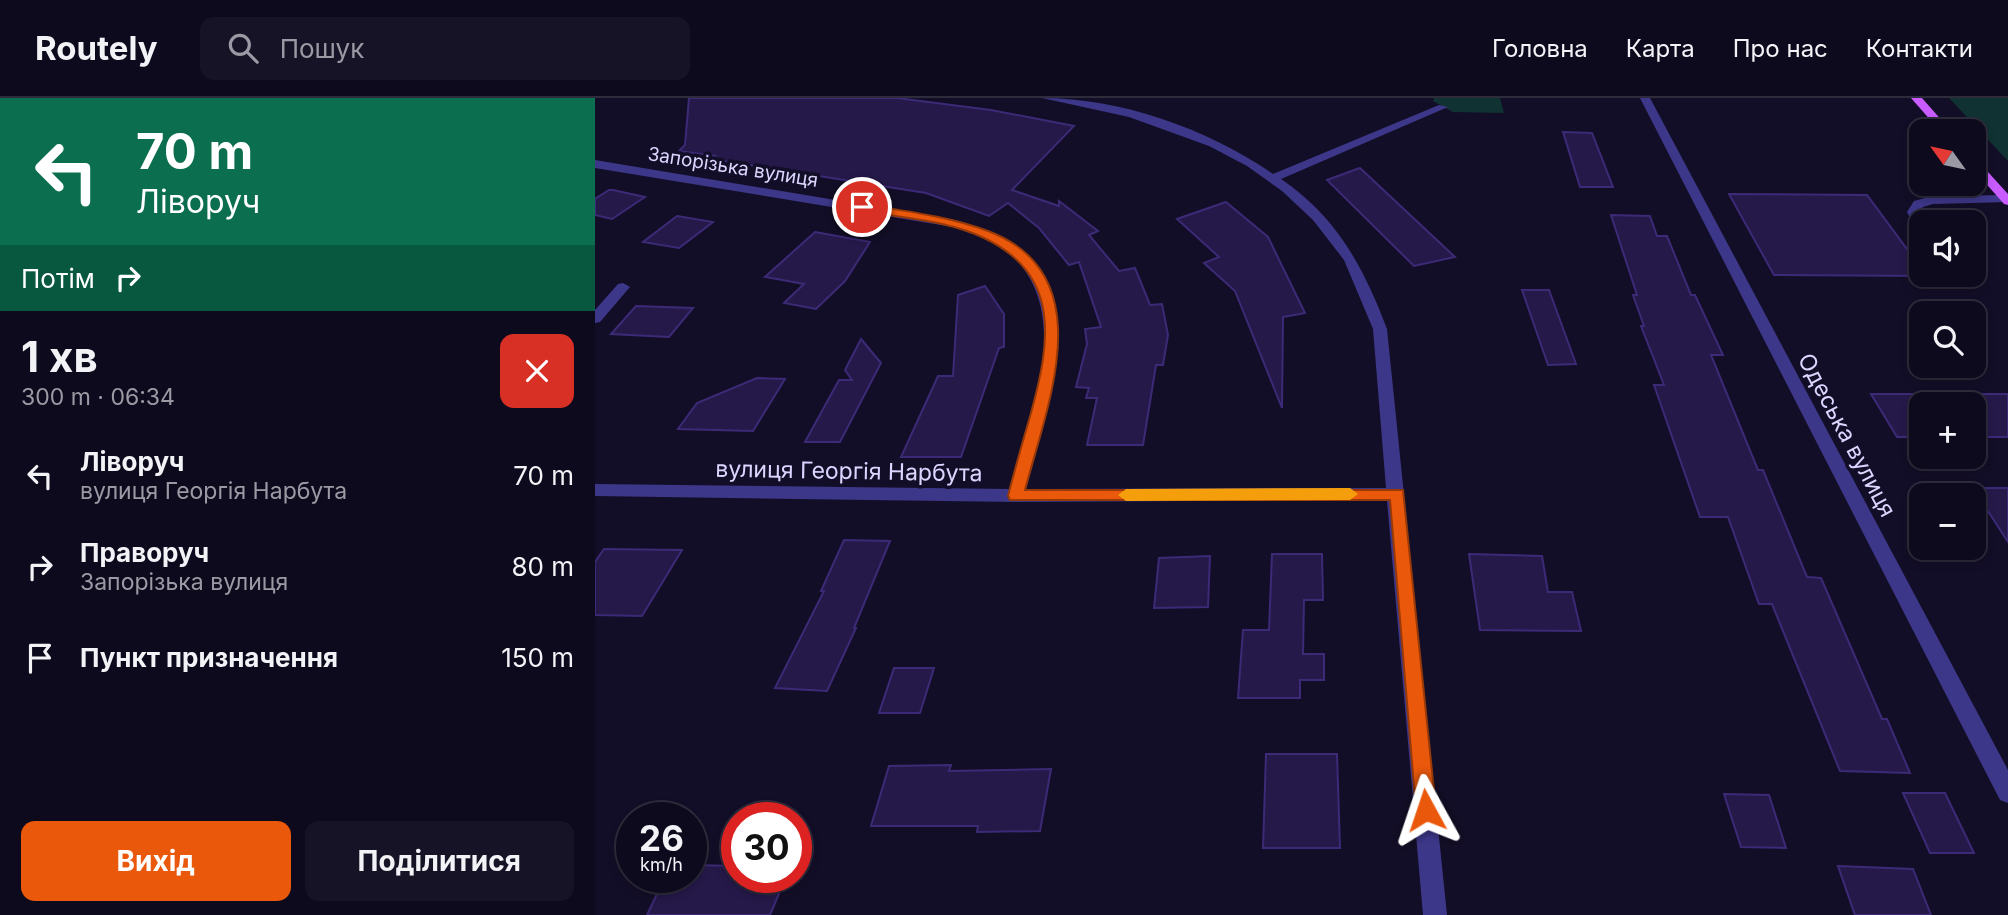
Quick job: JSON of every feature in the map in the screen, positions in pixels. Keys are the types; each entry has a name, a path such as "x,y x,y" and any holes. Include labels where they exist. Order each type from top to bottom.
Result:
{"main road":[{"path":"1916,98 1935,119"},
{"path":"1986,176 2007,200"}],"street":[{"path":"1047,98 1104,108 1186,131 1221,147 1273,178 1302,200 1327,226 1347,253 1367,293 1380,329 1436,915"},
{"name":"Одеська вулиця","path":"1645,98 2008,792"},
{"path":"1273,178 1443,107"},
{"name":"Запорізька вулиця","path":"595,164 929,218 987,234 1013,250 1034,270 1049,300 1053,327 1050,368 1016,496"},
{"path":"1914,210 1918,204 1932,200 2007,200"},
{"path":"595,319 623,287"},
{"name":"вулиця Георгія Нарбута","path":"595,490 1016,496 1397,494"}],"green space":[{"path":"1434,98 1500,98 1504,113 1453,112 1433,101"},
{"path":"1949,98 2008,98 2008,161 1986,138 1986,119 1969,119"}],"building":[{"path":"689,98 897,98 991,110 1074,126 1012,190 1059,206 1059,201 1098,231 1089,235 1119,271 1135,268 1150,305 1162,304 1168,335 1163,365 1156,365 1143,445 1087,445 1097,398 1086,398 1089,388 1076,387 1087,344 1085,329 1101,327 1079,262 1069,265 1039,228 1008,203 989,216 926,193 711,159 715,156 679,151 685,145"},
{"path":"1563,132 1592,133 1613,187 1580,187"},
{"path":"1360,168 1455,257 1414,266 1327,180"},
{"path":"609,190 645,197 612,219 595,215 595,199"},
{"path":"1729,194 1867,195 1909,252 1909,276 1774,275"},
{"path":"1226,202 1268,237 1305,313 1283,317 1282,408 1235,291 1204,263 1219,257 1177,219"},
{"path":"1611,215 1650,216 1657,236 1667,236 1691,295 1695,295 1723,355 1711,355 1758,470 1763,470 1807,577 1821,578 1882,719 1887,719 1910,773 1840,771 1772,604 1759,604 1728,517 1700,517 1654,385 1664,385 1641,326 1644,326 1633,295 1637,295"},
{"path":"677,216 713,222 679,248 643,242"},
{"path":"815,232 870,242 845,281 816,309 784,303 804,284 765,277"},
{"path":"985,286 1004,314 1004,347 999,348 961,457 901,457 938,376 953,376 958,295"},
{"path":"1522,290 1549,290 1576,364 1548,365"},
{"path":"636,306 693,308 669,337 611,334"},
{"path":"861,339 881,363 840,442 805,442 839,380 852,380 845,370"},
{"path":"757,378 785,379 753,431 678,429 697,403"},
{"path":"1871,394 1909,394 1909,437 1897,437"},
{"path":"1986,394 2008,394 2008,437 1986,437"},
{"path":"1986,488 2008,488 2008,542 1986,508"},
{"path":"844,540 890,541 856,628 827,691 775,688 824,591 821,591"},
{"path":"604,549 682,550 642,616 595,615 595,562"},
{"path":"1272,554 1322,554 1323,600 1304,600 1303,654 1324,654 1324,680 1300,680 1300,698 1238,698 1243,630 1269,630"},
{"path":"1469,554 1542,556 1548,592 1572,592 1581,631 1480,630"},
{"path":"1210,556 1208,607 1154,608 1159,558"},
{"path":"894,668 934,668 920,713 879,713"},
{"path":"1266,754 1337,754 1340,848 1263,848"},
{"path":"951,765 949,771 1051,769 1040,831 977,832 978,826 871,826 889,766"},
{"path":"1903,793 1945,793 1974,853 1930,853"},
{"path":"1724,794 1769,795 1786,848 1741,847"},
{"path":"707,865 721,866 721,893 779,893 770,915 647,915 657,893 707,893"},
{"path":"1838,866 1913,869 1931,915 1855,915"}],"slow traffic":[{"path":"1126,495 1350,494"}],"route":[{"path":"862,207 955,224 987,234 1013,250 1034,270 1049,300 1053,327 1050,368 1016,496 1397,494 1426,810"}]}
